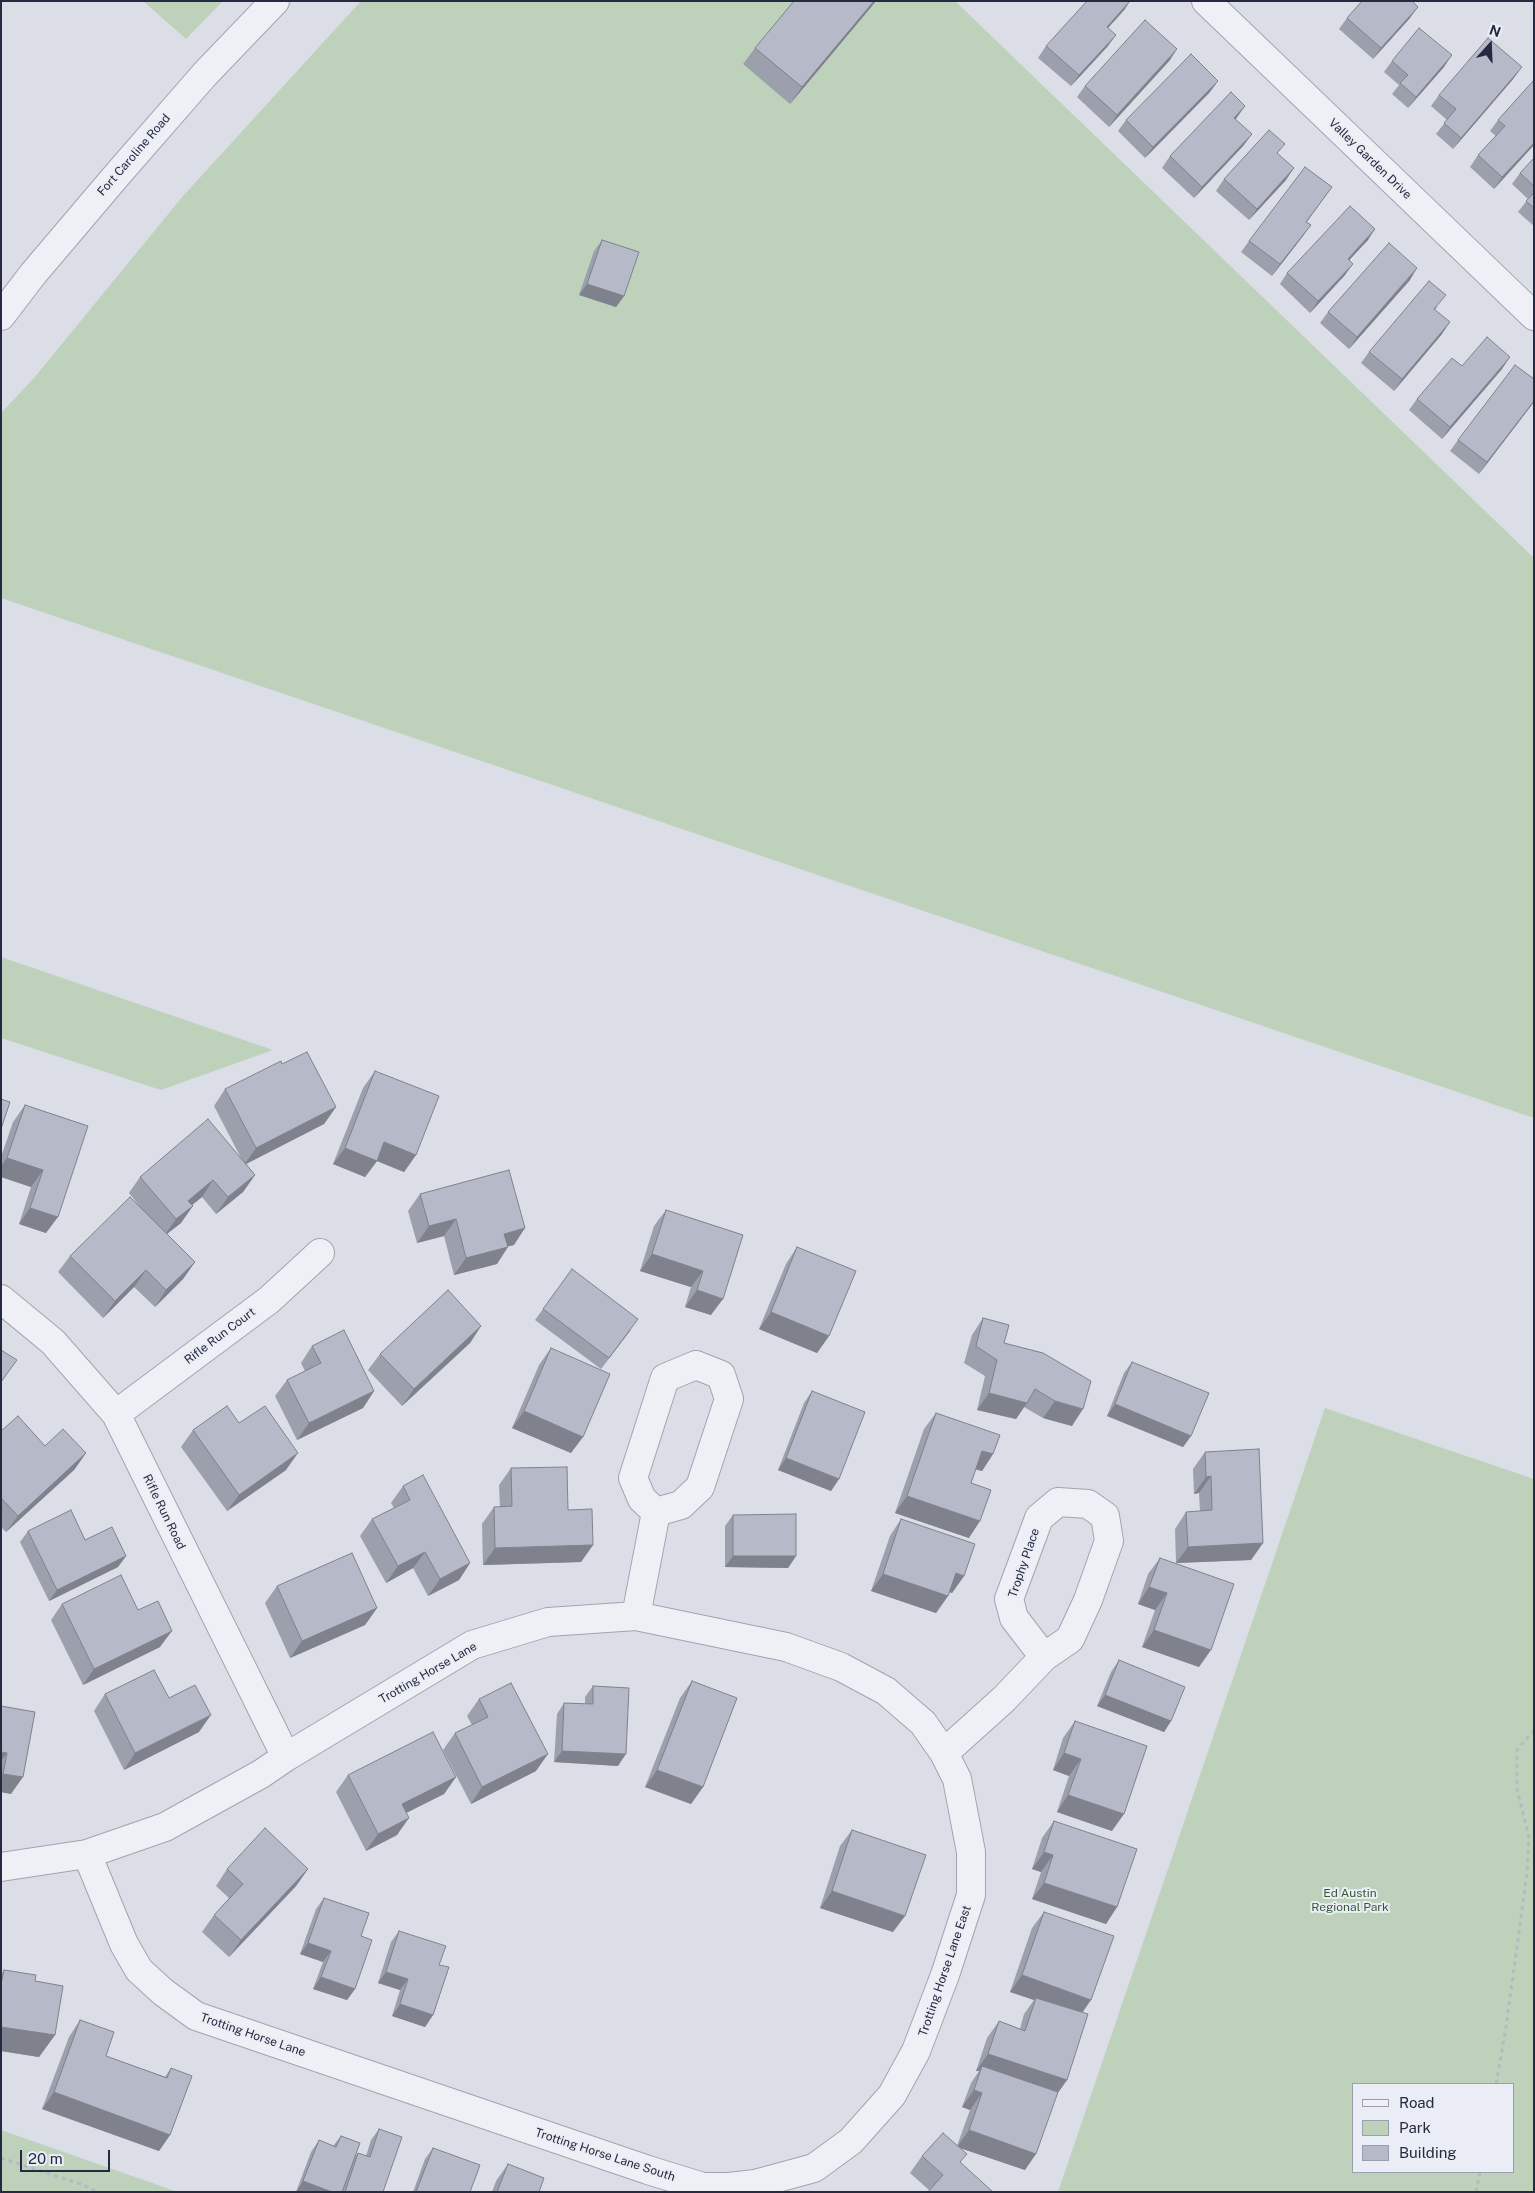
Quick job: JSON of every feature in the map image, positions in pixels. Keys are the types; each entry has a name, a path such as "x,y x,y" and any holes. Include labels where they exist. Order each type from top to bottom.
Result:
{"street":[{"name":"Fort Caroline Road","path":"1,316 33,274 136,153 205,74 275,1"},
{"name":"Valley Garden Drive","path":"1206,1 1534,316"},
{"name":"Rifle Run Court","path":"116,1414 269,1300 320,1254"},
{"name":"Rifle Run Road","path":"1,1299 53,1342 116,1414 286,1757"},
{"path":"696,1365 721,1375 729,1399 700,1487 681,1505 656,1512 642,1499 633,1478 665,1378 696,1365"},
{"name":"Trophy Place","path":"944,1753 1004,1699 1044,1657 1070,1639 1088,1600 1109,1540 1105,1516 1088,1504 1058,1502 1039,1518 1009,1599 1014,1618 1044,1657"},
{"path":"636,1616 656,1512"},
{"name":"Trotting Horse Lane","path":"1,1867 87,1854 164,1827 261,1774 472,1645 548,1622 636,1616 786,1648 841,1667 886,1691 923,1722 944,1753"},
{"name":"Trotting Horse Lane East","path":"851,2141 892,2094 916,2051 945,1975 971,1895 971,1852 964,1813 957,1779 944,1753"},
{"name":"Trotting Horse Lane","path":"87,1854 124,1944 139,1970 163,1992 196,2016 413,2090"},
{"name":"Trotting Horse Lane South","path":"413,2090 703,2187 729,2188 755,2184 814,2168 851,2141"}],"path":[{"path":"1496,2083 1506,2027 1527,1873 1529,1837 1517,1789 1517,1750 1534,1730"},
{"path":"1,2158 81,2184 98,2192"},
{"path":"1476,2192 1480,2173"}],"green space":[{"path":"143,1 223,1 186,39"},
{"path":"361,1 955,1 1534,558 1534,1118 1,598 1,413 34,378 183,196"},
{"path":"1,957 273,1050 161,1090 1,1038"},
{"name":"Ed Austin Regional Park","path":"1325,1408 1534,1479 1534,2192 1058,2192"},
{"path":"1,2130 178,2192 1,2192"}],"building":[{"path":"794,1 874,1 802,87 755,48"},
{"path":"1087,1 1130,1 1107,27 1116,35 1079,75 1046,46"},
{"path":"1362,1 1412,1 1418,7 1381,48 1347,18"},
{"path":"1145,20 1177,49 1117,115 1085,86"},
{"path":"1419,28 1452,55 1416,97 1400,83 1408,75 1392,61"},
{"path":"1488,38 1522,67 1461,138 1444,123 1456,109 1439,95"},
{"path":"1191,54 1218,81 1153,147 1126,120"},
{"path":"1533,81 1534,143 1502,177 1478,155 1505,126 1498,120"},
{"path":"1231,92 1245,106 1234,118 1252,134 1202,187 1170,156"},
{"path":"1269,130 1285,144 1277,153 1294,168 1257,209 1224,179"},
{"path":"1534,158 1534,186 1520,173"},
{"path":"1305,167 1332,187 1306,222 1311,225 1280,264 1249,241"},
{"path":"1534,193 1534,208 1526,201"},
{"path":"1350,206 1375,229 1348,259 1353,264 1318,301 1287,273"},
{"path":"602,240 639,252 624,296 587,284"},
{"path":"1389,243 1417,268 1357,337 1328,312"},
{"path":"1429,281 1446,295 1434,309 1450,322 1402,379 1369,352"},
{"path":"1487,337 1510,357 1450,427 1417,399 1452,358 1462,366"},
{"path":"1515,365 1534,379 1534,401 1487,462 1458,440"},
{"path":"307,1052 336,1107 256,1148 225,1089 281,1061 282,1064"},
{"path":"375,1071 439,1096 416,1155 384,1142 377,1161 345,1148"},
{"path":"1,1099 10,1102 1,1129"},
{"path":"25,1105 88,1126 58,1217 30,1208 43,1170 7,1158"},
{"path":"208,1119 255,1175 228,1197 213,1180 188,1201 193,1206 176,1219 140,1177"},
{"path":"509,1170 525,1228 504,1234 508,1247 466,1258 456,1219 429,1226 420,1194"},
{"path":"130,1197 195,1262 166,1290 146,1270 115,1301 70,1256"},
{"path":"666,1210 743,1235 723,1299 697,1290 703,1271 652,1254"},
{"path":"797,1247 856,1271 829,1336 771,1312"},
{"path":"572,1269 638,1319 609,1358 543,1309"},
{"path":"448,1290 481,1326 414,1389 380,1354"},
{"path":"983,1318 1009,1325 1004,1343 1043,1353 1091,1381 1083,1409 1055,1401 1035,1389 1027,1403 989,1393 997,1360 976,1346"},
{"path":"344,1330 374,1391 309,1423 287,1380 321,1363 312,1346"},
{"path":"551,1348 610,1374 583,1437 524,1411"},
{"path":"1,1350 17,1360 1,1382"},
{"path":"1132,1362 1209,1393 1191,1436 1115,1404"},
{"path":"812,1391 865,1412 839,1479 786,1458"},
{"path":"227,1406 239,1423 265,1406 298,1453 239,1495 193,1430"},
{"path":"936,1413 1000,1435 993,1454 982,1451 971,1483 991,1490 980,1521 907,1496"},
{"path":"18,1416 45,1446 63,1429 86,1453 18,1516 1,1498 1,1431"},
{"path":"1259,1449 1263,1543 1188,1547 1186,1512 1212,1510 1211,1476 1206,1477 1205,1452"},
{"path":"567,1467 568,1510 592,1509 593,1545 495,1548 494,1507 512,1506 511,1468"},
{"path":"423,1475 470,1563 440,1579 425,1552 398,1566 372,1519 410,1500 403,1486"},
{"path":"71,1510 85,1540 112,1527 126,1556 57,1590 28,1531"},
{"path":"796,1514 796,1556 733,1556 733,1515"},
{"path":"901,1519 975,1544 964,1576 956,1573 948,1596 883,1574"},
{"path":"352,1553 377,1608 302,1641 277,1586"},
{"path":"1160,1558 1234,1584 1211,1650 1154,1630 1167,1593 1149,1587"},
{"path":"121,1575 138,1610 158,1601 172,1631 94,1669 62,1604"},
{"path":"1119,1660 1185,1687 1171,1721 1105,1695"},
{"path":"154,1670 169,1698 195,1685 211,1715 135,1753 105,1694"},
{"path":"692,1681 737,1698 703,1787 657,1770"},
{"path":"511,1683 548,1754 482,1787 455,1733 488,1717 479,1699"},
{"path":"593,1686 629,1688 626,1754 562,1751 564,1703 593,1704"},
{"path":"1,1706 35,1712 23,1777 3,1774 7,1753 1,1752"},
{"path":"1075,1721 1147,1746 1124,1814 1068,1795 1081,1759 1064,1753"},
{"path":"433,1732 456,1777 402,1804 409,1818 378,1834 348,1775"},
{"path":"1054,1821 1137,1849 1117,1907 1044,1883 1053,1855 1044,1852"},
{"path":"265,1828 308,1869 241,1940 214,1915 243,1884 227,1869"},
{"path":"852,1830 926,1855 905,1916 832,1891"},
{"path":"324,1898 369,1913 361,1936 372,1940 355,1989 321,1977 331,1951 308,1943"},
{"path":"1044,1912 1114,1936 1091,2000 1022,1975"},
{"path":"399,1931 446,1946 439,1965 449,1967 433,2015 400,2004 408,1979 386,1972"},
{"path":"4,1970 36,1975 35,1981 63,1986 55,2035 1,2027 1,1980"},
{"path":"1036,1998 1088,2014 1067,2080 988,2054 999,2021 1025,2031"},
{"path":"80,2020 114,2032 106,2056 167,2078 171,2068 192,2076 170,2135 54,2092"},
{"path":"982,2066 1058,2092 1036,2154 969,2130 982,2093 974,2090"},
{"path":"379,2129 402,2137 383,2192 345,2192 358,2153 370,2157"},
{"path":"943,2133 967,2154 960,2162 993,2192 928,2192 943,2175 922,2156"},
{"path":"341,2136 360,2143 342,2192 332,2192 303,2181 319,2140 336,2147"},
{"path":"433,2148 480,2165 470,2192 416,2192"},
{"path":"508,2164 544,2178 539,2192 497,2192"}]}
